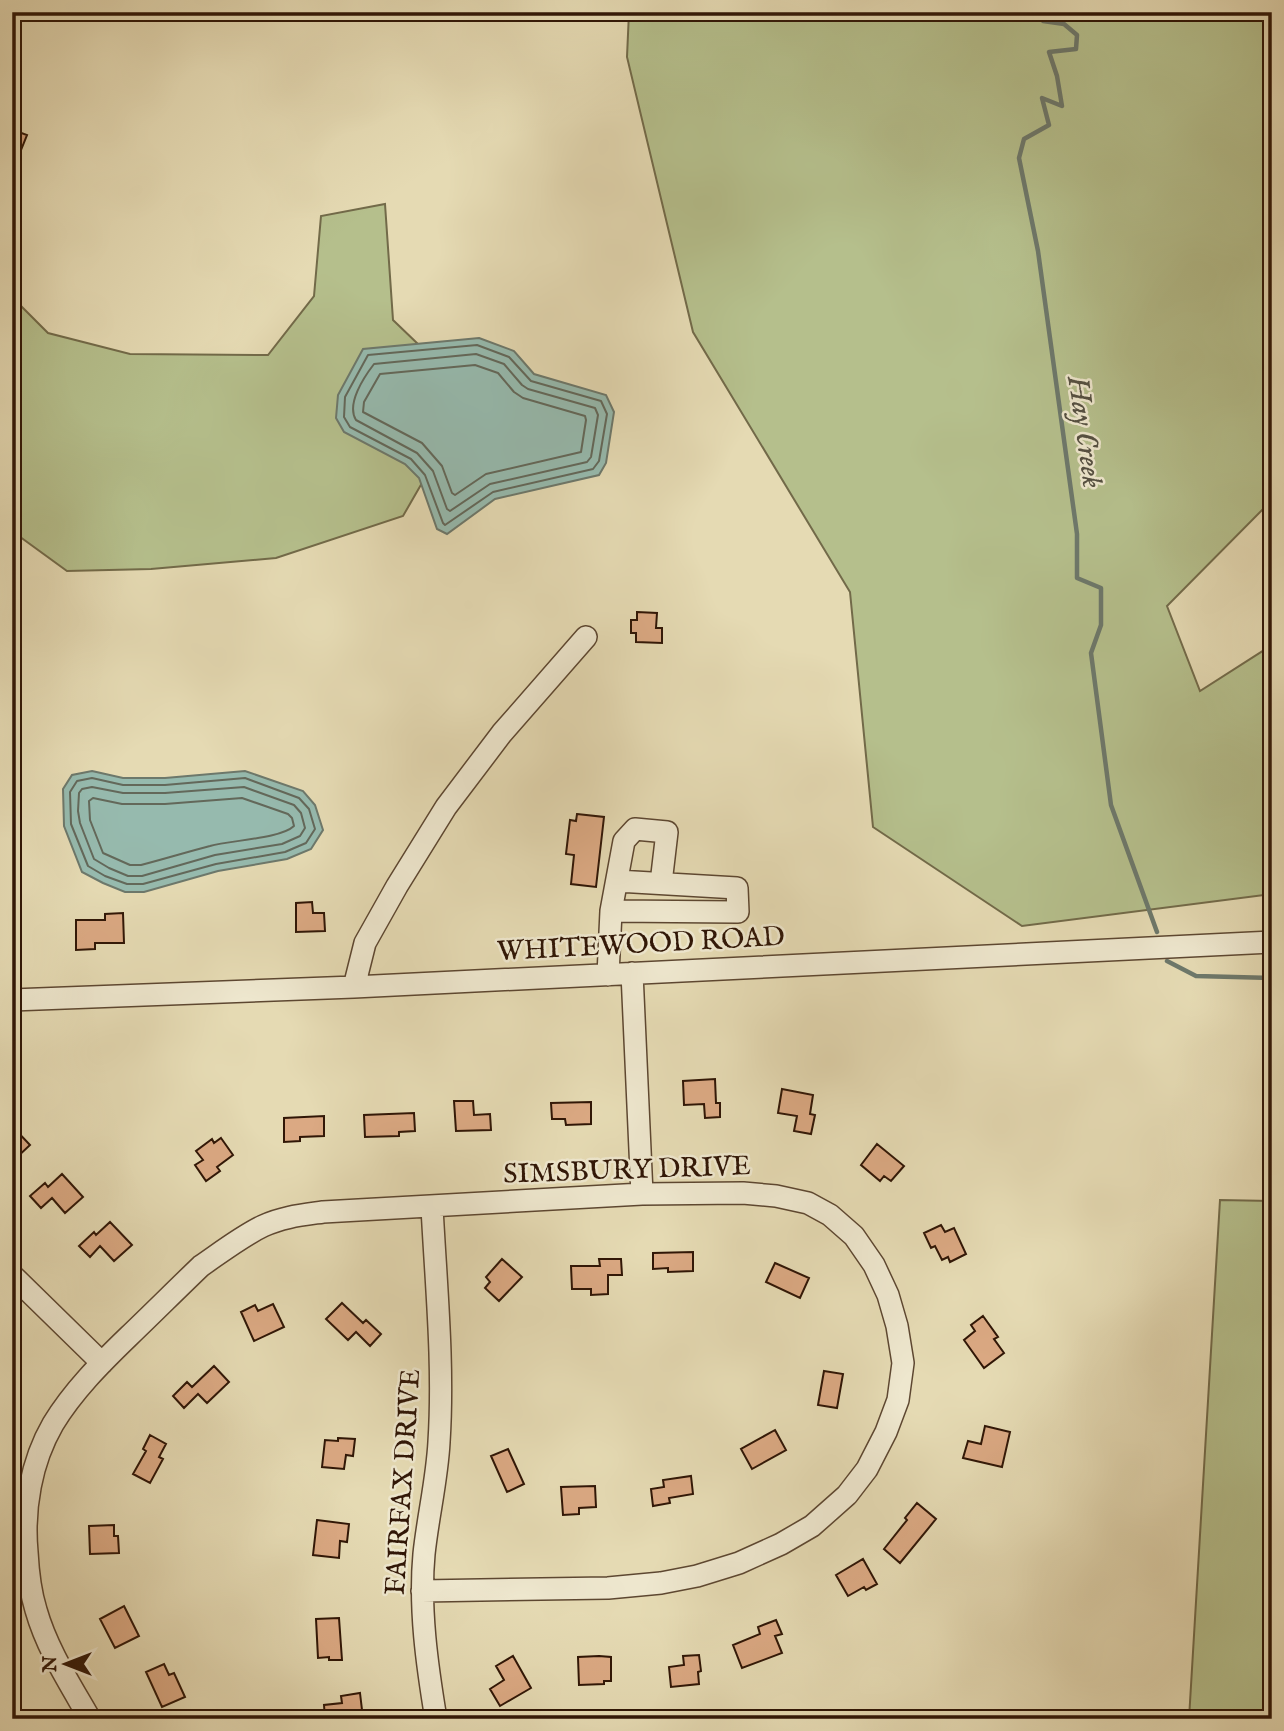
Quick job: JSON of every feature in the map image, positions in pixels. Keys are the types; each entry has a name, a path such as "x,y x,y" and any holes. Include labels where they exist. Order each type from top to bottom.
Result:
{"street":[{"path":"354,987 365,943 446,807 502,733 586,637"},
{"path":"608,975 611,911 624,841 635,830 667,832 661,883"},
{"path":"611,911 738,912 737,888 617,881"},
{"name":"WHITEWOOD ROAD","path":"12,1000 354,987 1272,942"},
{"path":"632,973 642,1194"},
{"name":"SIMSBURY DRIVE","path":"90,1719 53,1652 36,1610 28,1572 25,1532 29,1494 40,1452 53,1425 75,1393 102,1363 201,1266 262,1226 293,1216 323,1212 642,1194 743,1193 808,1203 830,1215 855,1237 874,1265 888,1294 897,1326 903,1363 898,1400 886,1432 867,1469 847,1495 813,1526 739,1563 662,1583 608,1588 422,1591"},
{"name":"FAIRFAX DRIVE","path":"432,1207 442,1382 438,1464 424,1552 422,1591 429,1681 436,1719"},
{"path":"12,1275 102,1363"}],"green space":[{"path":"629,12 1272,12 1272,500 1167,606 1200,691 1272,645 1272,894 1022,926 873,827 850,592 693,332 627,57"},
{"path":"385,204 393,320 472,396 403,516 276,558 151,569 67,571 12,531 12,297 48,333 130,354 268,355 314,296 321,216"},
{"path":"1220,1200 1272,1201 1272,1719 1189,1719"}],"water":[{"path":"479,338 514,351 534,374 606,395 614,412 606,463 599,475 495,499 447,534 437,529 419,478 405,464 344,432 336,418 338,395 363,349"},
{"path":"92,771 123,778 165,778 245,771 303,791 315,805 323,830 311,849 287,859 218,871 144,892 125,892 82,872 64,826 63,789 72,775"}],"building":[{"path":"16,131 27,135 13,170 12,140"},
{"path":"637,612 657,613 656,628 662,628 662,643 636,642 636,633 631,633 631,620 637,620"},
{"path":"577,814 604,817 596,887 571,884 574,855 566,854 570,820 576,821"},
{"path":"312,902 313,913 324,913 325,931 296,932 296,903"},
{"path":"123,913 124,943 95,943 95,949 76,950 76,920 105,920 105,914"},
{"path":"715,1079 716,1103 720,1103 720,1117 705,1118 704,1104 684,1105 683,1081"},
{"path":"782,1089 813,1095 810,1114 815,1115 811,1134 794,1131 797,1116 778,1113"},
{"path":"454,1101 473,1101 474,1115 490,1114 491,1130 456,1131"},
{"path":"591,1102 591,1124 566,1125 565,1119 552,1119 551,1103"},
{"path":"414,1113 415,1131 399,1132 399,1136 365,1137 364,1115"},
{"path":"324,1116 324,1136 300,1137 300,1141 284,1142 284,1118"},
{"path":"12,1126 30,1145 12,1162"},
{"path":"221,1138 233,1155 217,1167 220,1171 206,1181 195,1165 203,1160 196,1151 212,1139 214,1143"},
{"path":"877,1144 904,1166 891,1181 884,1176 880,1181 861,1165"},
{"path":"62,1174 83,1197 65,1213 52,1198 41,1208 30,1196 45,1183 48,1187"},
{"path":"110,1222 132,1245 114,1261 100,1246 90,1257 79,1246"},
{"path":"941,1225 945,1232 954,1228 966,1254 950,1262 948,1257 942,1260 935,1246 931,1248 924,1233"},
{"path":"693,1252 693,1271 668,1272 668,1268 653,1269 653,1253"},
{"path":"502,1259 522,1277 499,1301 485,1288 490,1282 486,1277"},
{"path":"599,1259 621,1259 622,1275 608,1275 608,1294 591,1295 591,1289 572,1289 571,1266 600,1266"},
{"path":"775,1263 809,1278 800,1298 766,1282"},
{"path":"342,1303 363,1323 366,1320 381,1334 370,1346 356,1332 348,1340 326,1319"},
{"path":"273,1304 284,1327 254,1341 241,1312 255,1305 258,1311"},
{"path":"983,1316 998,1337 994,1339 1004,1353 984,1368 964,1340 975,1331 971,1325"},
{"path":"214,1366 229,1382 207,1403 198,1394 184,1408 173,1396 187,1382 192,1387"},
{"path":"824,1371 843,1374 837,1408 818,1405"},
{"path":"985,1426 1010,1432 1002,1467 963,1458 968,1441 981,1444"},
{"path":"775,1430 786,1450 752,1469 741,1449"},
{"path":"150,1435 166,1444 159,1457 163,1459 150,1483 133,1474 146,1451 143,1449"},
{"path":"338,1438 355,1439 353,1456 346,1455 344,1469 322,1467 325,1440 338,1441"},
{"path":"508,1449 524,1484 507,1492 491,1456"},
{"path":"691,1476 693,1494 669,1498 670,1503 653,1506 651,1489 664,1487 663,1480"},
{"path":"595,1486 596,1507 579,1508 579,1514 563,1515 561,1487"},
{"path":"917,1503 936,1519 900,1563 884,1549"},
{"path":"317,1520 349,1524 347,1542 340,1541 339,1558 313,1555"},
{"path":"114,1525 119,1553 90,1554 89,1526"},
{"path":"863,1559 877,1584 866,1590 864,1587 848,1596 836,1575"},
{"path":"124,1606 139,1636 115,1648 100,1619"},
{"path":"339,1618 342,1660 318,1658 316,1619"},
{"path":"776,1620 782,1634 775,1636 782,1653 742,1668 733,1645 760,1634 758,1627"},
{"path":"699,1655 699,1684 671,1687 669,1667 684,1665 683,1656"},
{"path":"513,1656 531,1688 500,1706 490,1689 504,1680 496,1666"},
{"path":"578,1657 611,1657 611,1681 604,1681 604,1684 579,1685"},
{"path":"164,1664 169,1675 174,1673 185,1697 162,1707 146,1672"},
{"path":"360,1693 362,1710 349,1712 350,1719 325,1719 324,1705 342,1703 341,1696"}],"waterway":[{"name":"Hay Creek","path":"1038,12 1043,21 1064,24 1077,35 1076,49 1049,52 1057,76 1062,106 1042,98 1049,125 1024,139 1019,158 1038,251 1077,534 1077,578 1101,588 1101,625 1091,653 1111,805 1157,932"},
{"name":"Hay Creek","path":"1167,961 1196,976 1272,978"}]}
